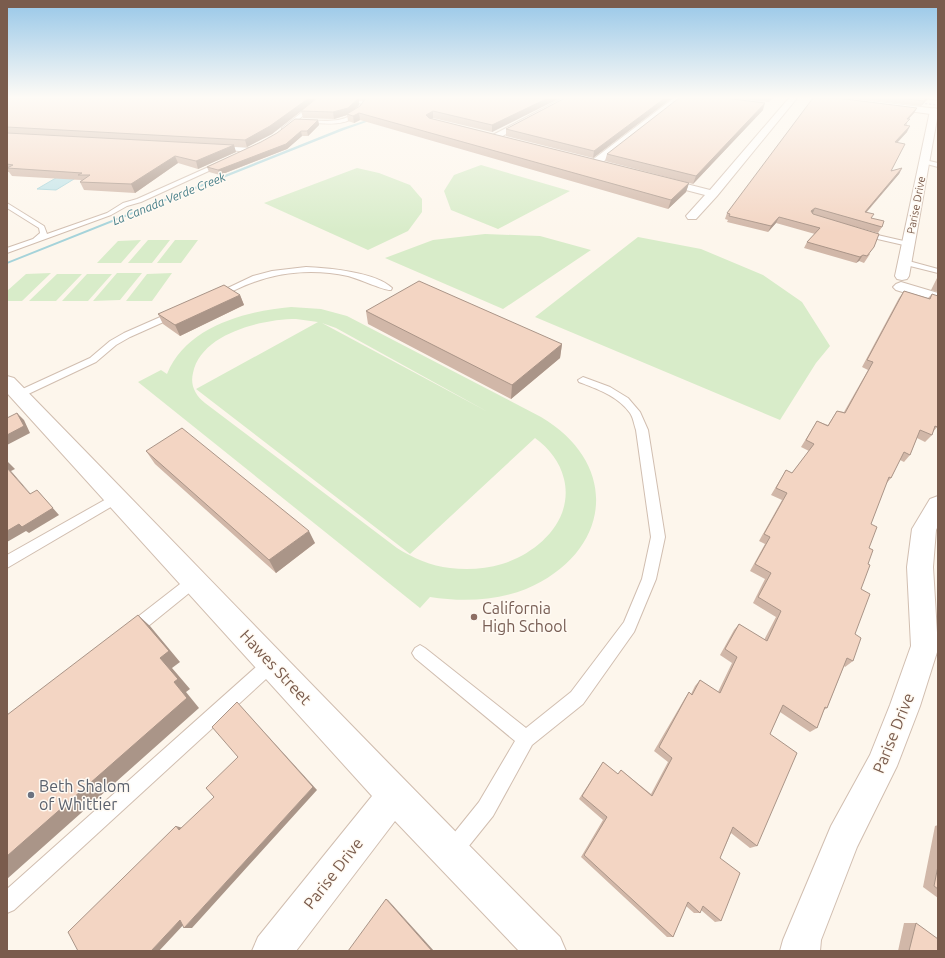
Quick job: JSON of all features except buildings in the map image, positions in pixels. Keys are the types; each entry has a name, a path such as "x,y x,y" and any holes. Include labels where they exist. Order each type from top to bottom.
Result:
{"street":[{"path":"610,167 591,162 618,143"},
{"path":"692,216 712,194 753,143"},
{"name":"Parise Drive","path":"929,143 908,244 902,282 938,298"},
{"path":"646,177 712,194"},
{"name":"Hawes Street","path":"11,392 117,498 394,795 546,951"},
{"name":"Parise Drive","path":"800,951 802,940 843,838 886,752 905,706 925,646 920,567 924,529 938,505"},
{"name":"Parise Drive","path":"272,951 394,795"}],"lane":[{"path":"210,148 252,149 236,157"},
{"path":"7,251 109,214 125,204 139,200 228,160"},
{"path":"925,162 938,164"},
{"path":"7,205 42,227 44,233 35,241"},
{"path":"853,230 908,244"},
{"path":"905,262 938,271"},
{"path":"205,300 255,278 306,270 332,270 356,274 388,288"},
{"path":"11,392 93,360 113,343 127,335 184,310"},
{"path":"450,853 486,809 526,739 578,698 629,627 649,579 658,536 642,430 635,412 624,400 606,389 583,380"},
{"path":"7,562 117,498"},
{"path":"120,639 194,581"},
{"path":"420,653 526,739"},
{"path":"7,903 272,663"}],"green space":[{"path":"481,165 570,191 498,229 451,210 444,191 454,175"},
{"path":"357,168 379,173 410,185 422,199 422,212 408,231 368,250 264,203"},
{"path":"485,234 540,236 591,250 503,309 385,258 433,240"},
{"path":"638,237 701,249 763,275 802,302 830,346 816,363 780,420 535,317"},
{"path":"141,240 121,263 97,263 118,241"},
{"path":"148,240 170,240 152,263 128,263"},
{"path":"175,240 198,240 181,263 157,263"},
{"path":"51,273 22,301 7,301 7,291 26,274"},
{"path":"117,273 142,273 120,300 93,301"},
{"path":"172,273 152,301 126,301 147,274"},
{"path":"57,274 82,274 56,301 29,301"},
{"path":"87,274 112,274 88,301 62,301"},
{"path":"291,307 321,309 347,316 541,417 567,437 585,459 594,483 596,508 589,531 576,554 554,573 526,589 515,593 491,598 467,600 430,597 420,608 138,382 161,370 167,374 176,358 188,344 202,333 219,324 273,309","holes":["296,319 318,322 196,389 410,554 535,438 545,446 557,461 564,479 566,494 564,508 550,533 528,552 515,559 496,566 476,569 456,569 422,561 397,548 198,397 192,382 193,373 198,359 220,338 251,326 267,322","322,323 336,328 488,412"]}],"water":[{"path":"61,175 79,176 56,190 37,189"}],"waterway":[{"name":"La Canada Verde Creek","path":"7,263 309,143"}],"place":[{"name":"California High School","path":"474,617"},
{"name":"Beth Shalom of Whittier","path":"31,795"}]}
